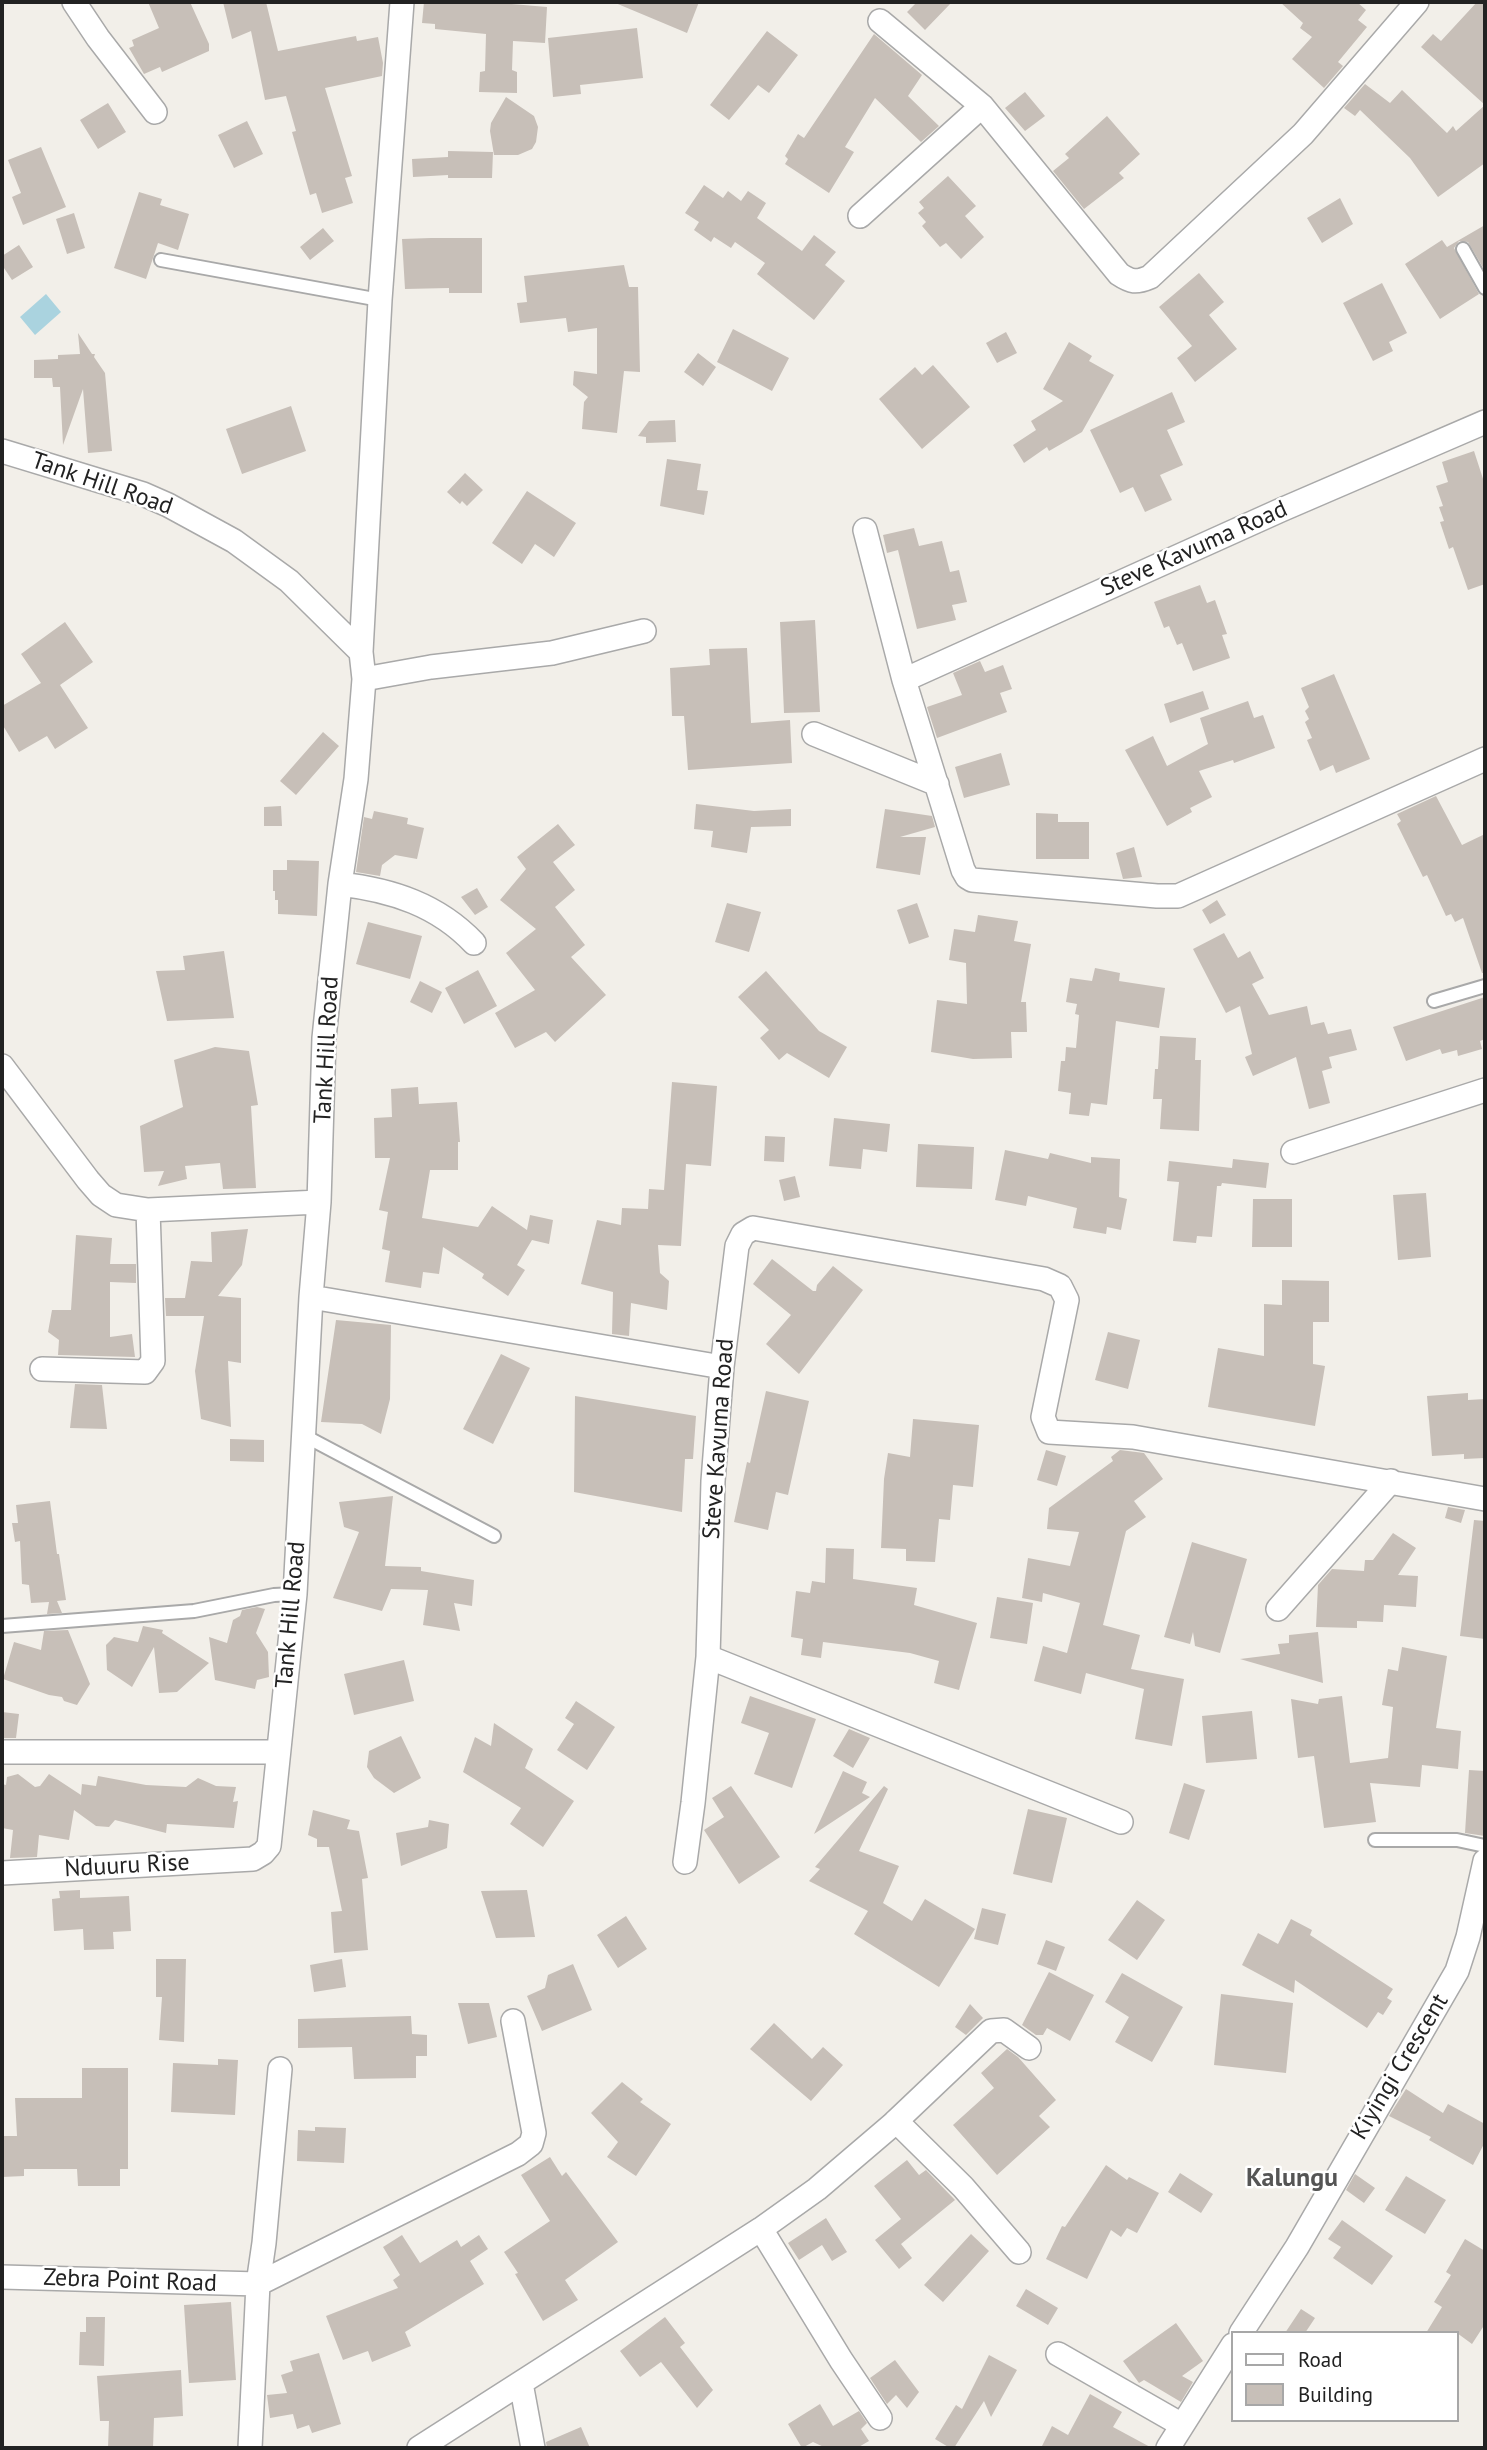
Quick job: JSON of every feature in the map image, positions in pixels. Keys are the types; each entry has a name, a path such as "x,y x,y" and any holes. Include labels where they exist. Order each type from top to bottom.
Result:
{"street":[{"path":"74,2 155,112"},
{"path":"361,652 380,300 402,2"},
{"path":"880,20 982,106 1119,274 1130,281 1140,281 1150,277 1303,134 1417,2"},
{"path":"860,216 982,106"},
{"name":"Steve Kavuma Road","path":"904,680 1281,510 1485,422"},
{"name":"Tank Hill Road","path":"2,451 143,494 234,541 289,581 361,652 364,679 356,779 340,884 324,1038 319,1202 311,1297 295,1594 269,1846 253,1859"},
{"path":"865,530 904,680 963,870 972,880 1178,895 1485,760"},
{"path":"364,679 431,667 552,653 644,631"},
{"path":"814,733 937,784"},
{"path":"340,884 400,895 429,908 458,926 474,943"},
{"path":"2,1066 101,1195 116,1205 148,1210 319,1202"},
{"path":"1293,1153 1485,1090"},
{"path":"42,1368 145,1373 151,1367 153,1361 148,1210"},
{"name":"Steve Kavuma Road","path":"685,1862 708,1657 713,1481 722,1367 737,1246 743,1234 753,1228 1044,1279 1060,1286 1067,1300 1043,1417 1049,1432 1133,1437 1391,1481"},
{"path":"311,1297 722,1367"},
{"path":"1278,1609 1391,1481 1485,1499"},
{"path":"708,1657 1121,1822"},
{"path":"2,1752 278,1752"},
{"name":"Nduuru Rise","path":"2,1873 253,1859"},
{"name":"Kiyingi Crescent","path":"1242,2331 1297,2247 1457,1971 1468,1937 1485,1861"},
{"path":"258,2284 518,2154 531,2144 534,2133 513,2021"},
{"path":"419,2448 761,2229 817,2189 896,2121 991,2031 1004,2030 1029,2048"},
{"path":"250,2448 258,2284 280,2069"},
{"path":"896,2121 963,2187 1019,2252"},
{"path":"761,2229 880,2418"},
{"name":"Zebra Point Road","path":"2,2277 258,2284"},
{"path":"1168,2448 1232,2347"},
{"path":"1058,2354 1182,2425"},
{"path":"521,2383 533,2448"}],"lane":[{"path":"1463,249 1485,288"},
{"path":"162,260 380,300"},
{"path":"1434,1001 1485,986"},
{"path":"303,1434 494,1536"},
{"path":"2,1626 194,1611 274,1595 295,1594"},
{"path":"1375,1840 1457,1840 1485,1846"}],"water":[{"path":"46,294 61,312 35,335 20,317"}],"building":[{"path":"148,2 190,2 209,44 209,51 162,72 160,67 144,74 129,48 134,46 132,40 159,28"},
{"path":"223,2 266,2 278,51 356,36 357,41 378,37 383,63 382,76 325,88 352,176 345,178 353,203 322,213 316,193 310,195 292,132 296,131 286,96 265,100 251,31 232,39"},
{"path":"424,2 488,2 547,7 545,43 513,41 512,70 517,72 517,93 479,92 480,72 485,71 486,34 435,29 435,24 422,23"},
{"path":"613,2 699,2 687,33"},
{"path":"917,2 952,2 925,30 907,12"},
{"path":"1280,2 1357,2 1366,10 1358,20 1367,27 1338,62 1343,66 1324,88 1292,59 1312,37 1300,28 1303,23"},
{"path":"1477,2 1485,2 1485,105 1421,47 1433,34 1441,41"},
{"path":"637,28 643,78 580,85 581,94 553,97 548,38"},
{"path":"767,31 798,55 769,93 758,85 729,120 710,105"},
{"path":"874,34 922,75 908,96 939,126 921,142 875,98 845,147 854,152 829,193 785,164 788,159 785,156 798,134 804,138"},
{"path":"1365,84 1390,103 1402,90 1447,133 1453,126 1456,131 1485,105 1485,163 1438,197 1410,158 1360,110 1355,116 1344,108"},
{"path":"1025,92 1045,116 1025,131 1005,108"},
{"path":"506,97 534,116 538,127 536,142 532,149 518,155 494,155 491,123"},
{"path":"108,103 126,132 98,149 80,120"},
{"path":"1107,116 1140,154 1119,173 1124,178 1084,209 1053,171 1069,158 1065,154"},
{"path":"247,121 263,154 234,168 218,135"},
{"path":"41,147 66,207 23,225 12,197 21,193 8,160"},
{"path":"448,151 493,152 492,178 448,178 448,175 413,177 412,159 448,157"},
{"path":"948,176 976,206 965,216 984,237 961,259 946,243 940,247 922,226 926,222 918,213 924,208 919,202"},
{"path":"704,185 723,198 728,191 741,201 748,191 766,203 757,218 802,251 814,235 836,252 825,265 845,281 814,320 757,274 765,263 735,242 731,248 714,237 711,242 694,230 699,222 685,213"},
{"path":"139,192 162,199 160,205 189,214 178,250 158,243 146,279 114,268"},
{"path":"1340,198 1353,224 1322,243 1307,218"},
{"path":"74,213 85,248 67,254 56,219"},
{"path":"1485,225 1485,271 1468,242 1459,241 1454,248 1479,294 1440,319 1405,264 1442,240 1447,247"},
{"path":"323,228 334,241 310,260 300,247"},
{"path":"482,238 482,293 449,293 449,288 405,289 402,239"},
{"path":"19,245 33,267 12,280 2,265 2,256"},
{"path":"624,265 629,287 638,287 640,372 624,371 617,433 582,429 584,402 588,397 573,385 574,371 597,374 597,328 568,332 566,318 520,323 517,303 527,302 524,276"},
{"path":"1199,273 1224,302 1209,315 1237,349 1195,382 1177,358 1192,346 1159,307"},
{"path":"1382,283 1407,333 1389,342 1393,351 1373,361 1343,303"},
{"path":"733,329 789,358 772,391 717,362"},
{"path":"1006,332 1017,353 997,363 986,343"},
{"path":"78,333 92,354 95,354 94,357 105,373 112,451 88,453 83,389 63,445 60,387 53,387 52,378 34,378 34,360 58,359 58,355 80,354"},
{"path":"1069,342 1092,356 1089,361 1114,375 1082,432 1049,451 1047,447 1024,463 1013,445 1036,430 1031,421 1063,401 1043,389"},
{"path":"698,353 716,367 703,386 684,372"},
{"path":"933,365 970,407 922,449 879,399 915,367 922,375"},
{"path":"1172,392 1185,422 1167,430 1183,465 1160,475 1172,500 1145,512 1133,487 1120,493 1090,430"},
{"path":"291,406 306,451 242,474 226,429"},
{"path":"675,420 676,442 646,443 646,437 638,436 649,421"},
{"path":"1474,451 1485,485 1485,584 1468,590 1453,547 1449,549 1440,522 1444,521 1439,507 1443,506 1436,486 1448,482 1442,462"},
{"path":"667,459 701,464 697,490 708,491 704,515 660,506"},
{"path":"465,473 483,490 467,506 462,501 460,504 447,492"},
{"path":"527,491 576,523 554,557 535,544 522,564 492,543"},
{"path":"914,528 919,546 942,541 950,572 959,570 967,602 952,605 956,620 917,629 898,550 887,553 883,535"},
{"path":"1200,585 1207,603 1215,600 1227,634 1222,635 1230,658 1193,671 1182,643 1177,645 1169,626 1164,628 1154,602"},
{"path":"815,620 820,712 784,713 780,622"},
{"path":"65,622 93,662 60,685 88,728 55,749 47,736 19,752 2,724 2,706 41,683 21,654"},
{"path":"747,648 751,723 790,720 792,763 688,770 684,716 672,716 670,668 710,665 709,649"},
{"path":"980,661 985,672 1003,665 1012,689 1000,693 1007,712 937,738 927,707 962,695 953,673"},
{"path":"1334,674 1370,759 1336,773 1333,765 1320,771 1307,740 1312,738 1305,722 1309,719 1305,711 1309,707 1301,688"},
{"path":"1203,691 1209,709 1170,723 1164,704"},
{"path":"1248,701 1254,718 1263,715 1275,748 1234,763 1233,760 1199,771 1212,797 1190,808 1192,812 1167,826 1125,750 1153,736 1167,766 1208,744 1200,718"},
{"path":"323,732 339,746 296,795 280,781"},
{"path":"1001,753 1010,785 964,798 955,767"},
{"path":"1436,796 1462,845 1485,834 1485,973 1482,973 1463,918 1455,922 1451,914 1446,916 1427,875 1423,877 1397,824 1401,821 1397,814"},
{"path":"696,804 754,811 791,809 791,826 751,827 747,853 711,847 713,831 694,829"},
{"path":"281,806 282,826 264,826 264,807"},
{"path":"885,809 932,816 935,827 900,837 926,837 920,875 876,868"},
{"path":"374,811 408,818 407,824 424,828 417,859 395,855 382,865 380,876 356,872 364,817 372,819"},
{"path":"1036,813 1058,814 1058,822 1089,822 1089,859 1036,859"},
{"path":"558,824 575,845 553,862 575,890 555,907 585,945 571,957 606,995 555,1042 546,1032 515,1048 495,1013 535,990 506,953 536,929 500,900 526,869 517,857"},
{"path":"1134,847 1142,877 1123,879 1116,853"},
{"path":"287,860 319,861 317,916 278,914 278,900 275,900 273,891 273,870 287,870"},
{"path":"477,888 488,907 475,915 461,897"},
{"path":"1217,900 1226,915 1210,924 1202,910"},
{"path":"727,903 761,912 749,952 715,942"},
{"path":"917,903 929,937 909,944 897,910"},
{"path":"978,915 1018,921 1014,941 1031,944 1021,1002 1026,1002 1027,1032 1011,1032 1012,1058 973,1059 931,1052 937,1000 967,1004 966,963 949,960 954,929 975,932"},
{"path":"368,922 422,936 410,979 356,964"},
{"path":"1224,933 1238,958 1250,951 1264,978 1252,984 1269,1015 1307,1006 1311,1025 1324,1022 1328,1034 1351,1029 1357,1050 1329,1057 1332,1068 1322,1071 1330,1103 1309,1109 1296,1057 1253,1076 1245,1057 1252,1054 1240,1006 1226,1013 1193,949"},
{"path":"224,951 234,1018 167,1021 156,971 185,970 183,956"},
{"path":"1095,968 1120,973 1119,981 1165,988 1159,1028 1116,1021 1107,1105 1091,1103 1089,1116 1069,1114 1071,1093 1058,1091 1061,1061 1065,1061 1066,1047 1076,1048 1079,1015 1075,1014 1077,1004 1066,1002 1070,978 1092,981"},
{"path":"478,970 497,1006 464,1024 445,988"},
{"path":"766,971 819,1031 847,1047 829,1078 787,1053 779,1060 760,1038 769,1030 738,997"},
{"path":"420,981 442,992 432,1013 410,1002"},
{"path":"1485,997 1485,1039 1480,1041 1482,1049 1458,1056 1457,1050 1442,1054 1440,1049 1406,1061 1393,1027"},
{"path":"1160,1036 1196,1038 1195,1060 1201,1060 1199,1131 1160,1129 1162,1099 1153,1099"},
{"path":"215,1047 249,1051 258,1105 251,1106 256,1188 223,1189 220,1163 185,1166 187,1179 158,1186 164,1171 144,1172 140,1126 183,1107 174,1060"},
{"path":"672,1082 717,1086 711,1166 686,1164 681,1246 658,1245 660,1273 669,1281 667,1310 631,1303 629,1336 612,1334 613,1292 581,1284 597,1220 621,1225 622,1208 648,1209 649,1189 664,1190"},
{"path":"418,1087 419,1104 457,1102 460,1142 458,1170 430,1170 422,1218 478,1227 492,1206 527,1230 530,1215 553,1220 549,1244 532,1240 517,1265 525,1270 508,1296 482,1278 484,1274 443,1247 439,1274 423,1272 421,1288 385,1282 390,1251 382,1249 388,1212 379,1210 390,1158 375,1158 374,1118 392,1117 391,1089"},
{"path":"834,1118 890,1124 887,1152 863,1149 861,1169 829,1166"},
{"path":"765,1136 785,1137 784,1162 764,1161"},
{"path":"918,1144 974,1147 972,1189 916,1187"},
{"path":"1005,1150 1048,1159 1050,1153 1091,1163 1091,1157 1120,1159 1119,1197 1127,1199 1121,1230 1107,1227 1106,1234 1073,1228 1077,1208 1028,1196 1026,1206 995,1200"},
{"path":"1233,1159 1269,1163 1266,1188 1222,1183 1217,1186 1212,1237 1197,1236 1196,1243 1173,1241 1179,1182 1167,1181 1169,1161 1232,1168"},
{"path":"795,1176 800,1197 784,1201 779,1180"},
{"path":"1426,1193 1431,1257 1398,1260 1393,1195"},
{"path":"1253,1199 1292,1199 1292,1247 1252,1247"},
{"path":"248,1229 242,1265 218,1296 241,1298 241,1363 228,1361 231,1427 201,1419 195,1371 204,1316 166,1316 165,1298 185,1298 191,1261 212,1262 211,1232"},
{"path":"76,1235 112,1238 110,1264 136,1264 136,1283 110,1282 110,1337 132,1334 135,1357 58,1355 59,1340 48,1332 52,1310 71,1310"},
{"path":"772,1259 813,1291 816,1291 817,1285 833,1266 863,1290 799,1374 766,1344 791,1315 753,1284"},
{"path":"1282,1280 1329,1281 1329,1322 1313,1322 1313,1364 1325,1366 1315,1426 1208,1407 1218,1348 1264,1356 1264,1304 1282,1305"},
{"path":"336,1320 391,1325 390,1399 381,1434 362,1424 321,1422"},
{"path":"1108,1332 1140,1340 1128,1389 1095,1380"},
{"path":"501,1354 530,1368 493,1444 463,1429"},
{"path":"75,1384 102,1385 107,1429 70,1428"},
{"path":"766,1391 809,1401 788,1495 776,1492 768,1530 734,1522"},
{"path":"1468,1393 1468,1400 1485,1399 1485,1458 1464,1459 1464,1454 1432,1456 1427,1396"},
{"path":"575,1396 696,1416 693,1459 685,1459 682,1512 574,1492"},
{"path":"913,1419 979,1425 973,1487 953,1485 950,1520 939,1519 935,1562 906,1561 906,1549 881,1548 888,1453 910,1457"},
{"path":"230,1439 264,1440 264,1462 230,1461"},
{"path":"1046,1450 1066,1456 1057,1486 1037,1480"},
{"path":"1120,1450 1144,1453 1163,1479 1134,1501 1146,1517 1126,1531 1103,1625 1140,1635 1131,1669 1184,1679 1172,1746 1135,1739 1144,1689 1086,1673 1081,1694 1034,1681 1043,1646 1067,1653 1080,1603 1043,1593 1042,1602 1022,1598 1028,1558 1070,1566 1079,1532 1047,1529 1049,1508 1113,1461 1111,1457"},
{"path":"393,1496 385,1566 421,1567 421,1571 474,1580 472,1606 454,1603 460,1631 423,1625 428,1590 391,1589 382,1611 333,1598 359,1532 344,1527 339,1502"},
{"path":"50,1501 66,1600 57,1601 62,1613 47,1614 49,1602 31,1603 29,1585 22,1584 20,1541 15,1542 12,1523 18,1523 16,1505"},
{"path":"1448,1507 1465,1510 1461,1523 1445,1518"},
{"path":"1474,1520 1485,1521 1485,1639 1460,1636"},
{"path":"1393,1533 1416,1548 1398,1575 1418,1576 1416,1607 1384,1605 1383,1622 1357,1621 1357,1628 1316,1627 1318,1585 1332,1569 1364,1571 1365,1560 1373,1560"},
{"path":"1192,1542 1247,1559 1220,1653 1195,1646 1193,1632 1190,1644 1164,1637"},
{"path":"826,1548 854,1549 853,1579 917,1588 914,1605 977,1623 959,1690 934,1683 939,1661 910,1653 823,1642 821,1658 801,1655 803,1639 791,1637 796,1591 810,1593 812,1581 825,1583"},
{"path":"997,1597 1033,1603 1027,1644 990,1638"},
{"path":"257,1607 265,1609 256,1633 268,1652 269,1677 257,1680 255,1689 215,1680 209,1637 227,1643 233,1620 240,1616 242,1610"},
{"path":"143,1626 163,1630 162,1633 209,1663 177,1692 159,1693 154,1647 132,1687 107,1670 106,1645 114,1637 138,1642"},
{"path":"68,1630 90,1684 77,1705 64,1701 62,1697 3,1679 14,1642 41,1650 44,1631"},
{"path":"1318,1632 1323,1683 1240,1659 1280,1654 1278,1644 1289,1643 1289,1635"},
{"path":"1402,1647 1447,1656 1436,1728 1461,1731 1458,1769 1422,1765 1420,1787 1370,1783 1376,1822 1324,1828 1314,1756 1298,1758 1291,1699 1318,1704 1319,1699 1342,1696 1350,1763 1388,1758 1393,1707 1382,1705 1388,1669 1398,1671"},
{"path":"404,1660 414,1701 354,1715 344,1674"},
{"path":"750,1696 816,1719 792,1788 754,1774 769,1733 741,1723"},
{"path":"576,1701 615,1727 587,1770 557,1750 574,1724 565,1718"},
{"path":"1252,1711 1257,1759 1206,1763 1202,1716"},
{"path":"2,1712 19,1714 16,1738 2,1738"},
{"path":"494,1723 533,1749 525,1768 574,1801 543,1847 510,1824 521,1808 463,1772 475,1737 491,1746"},
{"path":"849,1729 870,1738 853,1768 833,1756"},
{"path":"401,1736 421,1778 394,1793 374,1778 367,1767 369,1751"},
{"path":"1469,1770 1485,1771 1485,1836 1465,1833"},
{"path":"843,1771 867,1782 862,1793 870,1797 814,1834"},
{"path":"18,1774 35,1787 40,1786 49,1774 81,1795 82,1784 96,1786 98,1776 146,1785 186,1787 198,1778 216,1786 236,1787 233,1802 238,1801 234,1828 167,1824 166,1833 115,1820 109,1827 96,1826 74,1810 69,1840 39,1835 37,1857 10,1858 13,1830 2,1828 2,1784 6,1785 7,1777"},
{"path":"1184,1783 1205,1790 1189,1840 1169,1833"},
{"path":"731,1786 780,1857 739,1884 704,1830 724,1817 712,1798"},
{"path":"884,1786 888,1789 859,1851 899,1866 883,1903 912,1921 925,1899 975,1929 939,1987 854,1934 868,1911 809,1881 820,1869 815,1867"},
{"path":"1028,1809 1067,1818 1052,1883 1013,1874"},
{"path":"313,1810 350,1820 347,1829 359,1831 368,1878 362,1879 368,1950 334,1953 331,1912 342,1911 329,1847 317,1847 317,1839 308,1835"},
{"path":"429,1820 449,1824 447,1848 401,1866 396,1833 428,1827"},
{"path":"80,1890 80,1898 129,1896 131,1931 113,1932 114,1949 84,1950 83,1929 54,1931 52,1899 60,1898 59,1891"},
{"path":"527,1890 535,1937 496,1938 481,1891"},
{"path":"1137,1900 1165,1920 1137,1960 1108,1940"},
{"path":"982,1908 1006,1914 998,1945 974,1939"},
{"path":"626,1916 647,1949 618,1968 597,1935"},
{"path":"1291,1919 1312,1930 1310,1935 1393,1989 1387,1998 1392,2001 1383,2015 1378,2012 1367,2028 1295,1980 1294,1993 1242,1965 1258,1933 1278,1944"},
{"path":"1046,1940 1065,1947 1056,1971 1037,1964"},
{"path":"156,1959 186,1959 184,2042 159,2040 162,1997 156,1997"},
{"path":"342,1959 346,1987 314,1992 310,1965"},
{"path":"573,1964 592,2010 542,2031 527,1996 545,1988 548,1975"},
{"path":"1049,1972 1094,1995 1070,2041 1047,2028 1043,2035 1036,2035 1022,2025"},
{"path":"1122,1973 1183,2007 1152,2062 1115,2042 1129,2017 1105,2002"},
{"path":"1221,1994 1293,2003 1286,2073 1214,2065"},
{"path":"458,2003 489,2003 497,2037 468,2044"},
{"path":"970,2004 983,2018 966,2035 955,2027"},
{"path":"411,2016 412,2034 427,2035 427,2056 416,2056 416,2078 354,2079 352,2047 298,2048 298,2019"},
{"path":"774,2023 812,2059 823,2047 843,2065 811,2101 750,2049"},
{"path":"1007,2049 1018,2057 1056,2100 1039,2116 1050,2127 997,2175 953,2125 994,2088 981,2073"},
{"path":"218,2059 238,2060 235,2115 171,2112 173,2063 218,2065"},
{"path":"82,2068 128,2068 128,2169 120,2169 120,2186 78,2186 77,2169 24,2169 24,2176 2,2177 2,2136 17,2136 15,2098 82,2098"},
{"path":"622,2082 643,2099 640,2102 671,2124 636,2176 607,2157 618,2142 591,2113"},
{"path":"1406,2089 1443,2113 1448,2104 1485,2124 1485,2142 1473,2165 1429,2140 1431,2137 1389,2116"},
{"path":"315,2127 346,2128 344,2163 297,2161 298,2130 315,2131"},
{"path":"550,2157 562,2176 566,2172 618,2242 565,2280 578,2300 543,2321 504,2252 550,2221 521,2175"},
{"path":"907,2160 919,2175 926,2170 955,2200 901,2244 912,2258 899,2269 875,2240 901,2219 874,2186"},
{"path":"1106,2165 1127,2180 1129,2177 1159,2193 1137,2233 1127,2228 1121,2237 1111,2230 1087,2279 1046,2259 1062,2226 1065,2227"},
{"path":"1180,2173 1213,2194 1201,2213 1168,2192"},
{"path":"1355,2174 1375,2188 1364,2203 1346,2190"},
{"path":"1406,2176 1446,2200 1425,2234 1385,2210"},
{"path":"826,2218 847,2252 832,2261 822,2245 799,2260 788,2243"},
{"path":"1342,2220 1393,2256 1372,2285 1333,2258 1341,2247 1328,2239"},
{"path":"971,2234 989,2251 943,2302 924,2285"},
{"path":"402,2235 420,2263 457,2240 461,2247 479,2235 488,2249 470,2261 484,2284 405,2332 411,2346 372,2362 368,2351 343,2360 326,2316 398,2288 393,2280 400,2275 383,2247"},
{"path":"1465,2239 1485,2251 1485,2324 1472,2344 1459,2334 1459,2331 1427,2331 1442,2307 1434,2302 1451,2275 1446,2272"},
{"path":"1026,2289 1058,2308 1048,2325 1016,2306"},
{"path":"231,2302 236,2380 189,2383 184,2305"},
{"path":"1301,2309 1315,2318 1306,2331 1286,2331"},
{"path":"86,2317 105,2317 104,2366 79,2365 80,2332 86,2332"},
{"path":"665,2317 685,2343 680,2347 713,2390 697,2408 661,2362 640,2377 620,2351"},
{"path":"1176,2323 1203,2361 1182,2376 1193,2382 1181,2402 1144,2380 1139,2383 1123,2361"},
{"path":"319,2353 341,2424 312,2433 309,2425 297,2429 293,2414 270,2418 267,2395 287,2393 281,2375 293,2371 290,2361"},
{"path":"989,2355 1017,2370 991,2417 984,2401 954,2448 950,2448 935,2439 956,2405 962,2409"},
{"path":"895,2360 919,2392 907,2408 896,2395 887,2404 870,2378"},
{"path":"181,2370 183,2416 154,2418 153,2448 108,2448 109,2421 100,2421 97,2376"},
{"path":"1090,2394 1122,2412 1113,2427 1152,2448 1041,2448 1052,2426 1068,2435"},
{"path":"820,2404 833,2426 859,2411 867,2423 861,2429 869,2441 857,2448 826,2448 813,2442 802,2448 788,2424"},
{"path":"581,2427 590,2448 547,2448 546,2442"}],"district":[{"name":"Kalungu","path":"1292,2179"}]}
